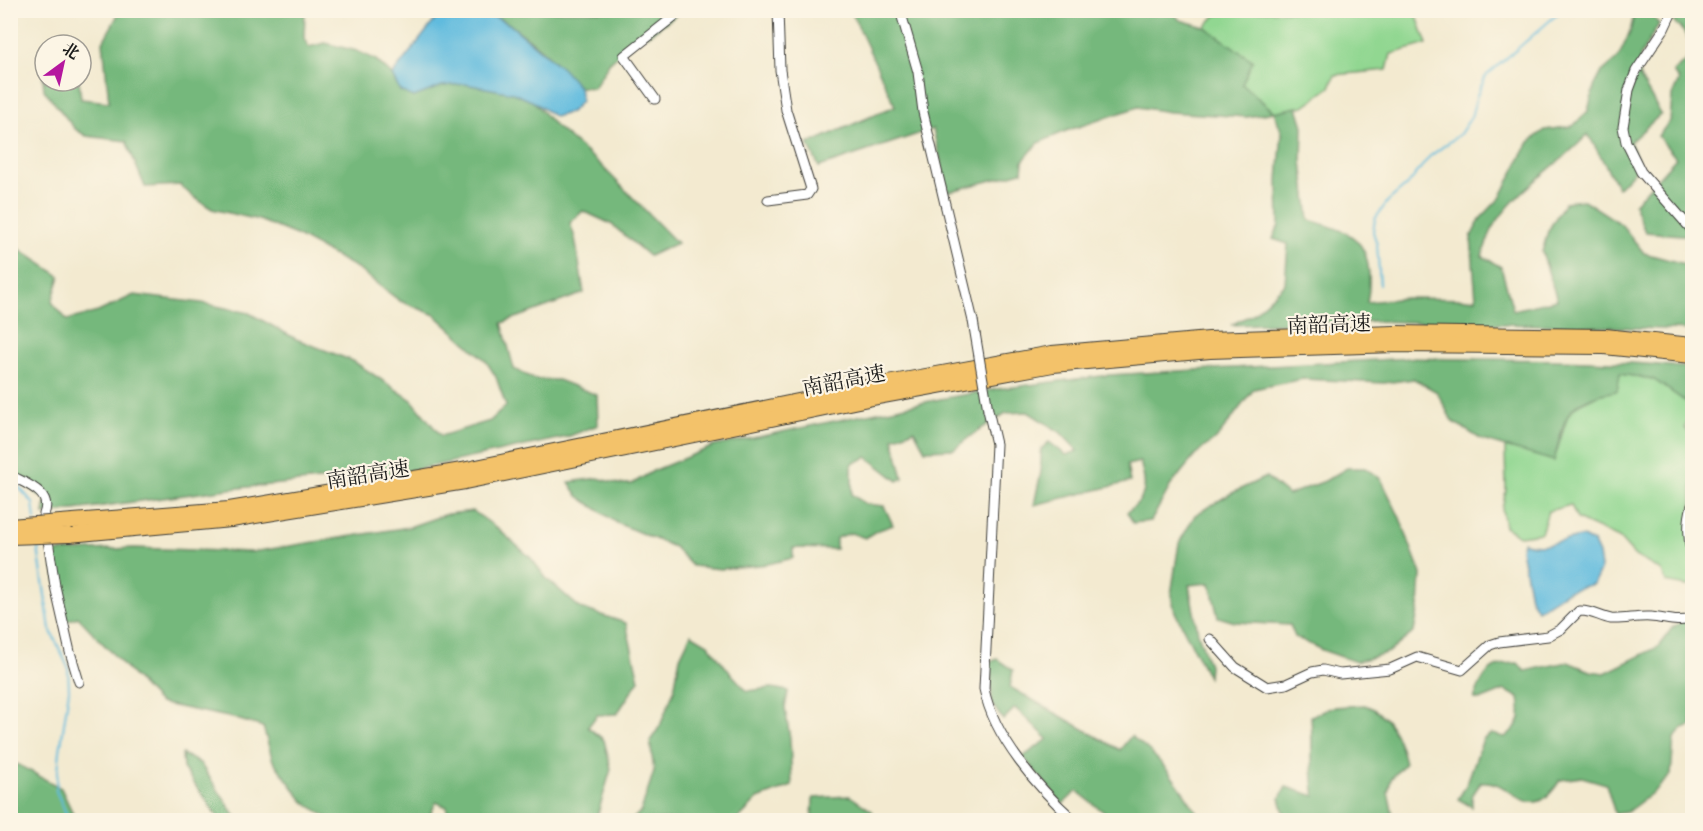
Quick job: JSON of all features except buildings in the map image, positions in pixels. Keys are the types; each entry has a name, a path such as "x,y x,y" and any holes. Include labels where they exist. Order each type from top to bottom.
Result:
{"highway":[{"name":"南韶高速","path":"10,526 229,509 462,470 871,386 1052,354 1209,339 1395,333 1605,336 1692,345"},
{"name":"南韶高速","path":"10,537 69,535 231,520 465,482 873,398 1053,365 1210,351 1396,345 1604,347 1692,356"}],"street":[{"path":"655,99 624,56 682,10"},
{"path":"768,200 807,195 812,189 786,110 780,70 777,10"},
{"path":"900,10 918,72 923,112 973,321 996,444 984,690 988,707 1016,754 1036,782 1074,820"},
{"path":"1673,10 1664,29 1636,71 1629,90 1623,127 1626,142 1641,172 1692,230"},
{"path":"10,475 42,494 46,500 47,507 44,514 55,586 79,682"},
{"path":"1692,506 1689,540 1692,556"},
{"path":"1210,639 1235,667 1267,687 1286,684 1300,675 1323,670 1340,674 1396,668 1412,658 1462,670 1490,645 1548,636 1567,624 1579,611 1593,612 1615,619 1651,617 1681,622 1692,619"}],"green space":[{"path":"305,10 304,39 309,47 325,43 357,51 376,60 392,75 400,91 414,97 442,86 465,84 513,93 534,102 555,126 600,164 677,243 649,256 611,224 583,211 570,223 575,238 584,293 502,323 514,369 534,379 558,380 597,395 598,425 567,437 409,471 229,489 44,514 46,500 11,475 10,243 60,276 52,302 67,320 98,312 134,295 202,303 249,313 296,339 353,361 412,400 441,436 490,421 506,406 496,377 486,361 435,315 400,301 355,267 296,235 259,220 212,209 180,185 145,187 126,141 86,136 75,129 46,93 80,93 81,99 109,102 103,42 120,11"},
{"path":"487,11 682,11 647,36 643,32 609,63 594,88 579,87 530,39"},
{"path":"854,11 1171,11 1180,20 1205,27 1253,61 1242,84 1274,112 1247,117 1169,112 1138,107 1066,131 1038,143 1023,161 1022,172 948,192 933,129 819,167 808,144 895,106 852,13"},
{"path":"1237,11 1415,11 1427,44 1391,54 1387,70 1335,75 1330,87 1304,106 1275,112 1241,84 1252,61 1205,27 1216,15"},
{"path":"1635,11 1648,11 1659,24 1640,56 1639,76 1661,114 1630,142 1640,165 1618,188 1588,134 1512,203 1492,230 1482,256 1501,267 1513,310 1557,300 1542,252 1548,231 1565,202 1584,200 1621,224 1644,253 1692,266 1692,330 1365,321 1231,325 1253,314 1285,284 1288,244 1273,239 1279,225 1278,180 1282,133 1274,112 1297,107 1303,126 1302,161 1309,220 1347,233 1360,245 1369,270 1367,302 1406,298 1476,299 1471,237 1480,219 1500,198 1529,142 1545,130 1573,126 1588,111 1594,87 1602,72 1618,58 1630,32"},
{"path":"1679,11 1692,11 1692,44 1673,21"},
{"path":"1692,55 1692,236 1645,232 1634,204 1676,158 1658,136 1670,121 1672,96 1679,80 1673,72"},
{"path":"1411,358 1587,361 1692,368 1692,406 1653,379 1620,374 1617,391 1590,398 1577,405 1568,415 1554,461 1482,440 1452,421 1437,392 1414,379 1384,383 1303,379 1254,389 1217,438 1198,452 1171,485 1151,521 1133,523 1127,512 1139,502 1144,490 1140,462 1127,465 1130,482 1034,505 1041,472 1041,449 1049,442 1066,455 1078,451 1060,432 1028,412 1006,413 954,449 925,450 914,430 893,438 903,478 898,481 867,457 852,464 852,495 866,504 884,506 893,525 865,538 851,533 836,538 836,549 793,548 793,558 768,564 721,569 692,566 674,547 617,523 578,496 569,482 598,478 619,484 632,484 653,471 714,446 997,389 1109,375"},
{"path":"1620,374 1653,379 1692,406 1685,428 1692,437 1692,585 1666,582 1662,571 1635,556 1619,538 1577,519 1571,505 1548,511 1541,533 1519,536 1505,527 1502,508 1506,491 1505,447 1554,460 1568,415 1577,405 1604,392"},
{"path":"1347,468 1365,468 1381,479 1400,518 1421,574 1419,606 1414,632 1389,652 1356,662 1295,637 1290,625 1235,622 1218,617 1210,583 1189,585 1198,633 1209,665 1208,677 1175,612 1171,595 1179,543 1195,515 1230,494 1266,477 1288,495 1325,481"},
{"path":"473,511 497,528 531,558 546,578 580,608 626,623 639,680 617,714 597,715 588,727 604,740 611,769 596,820 447,820 447,807 436,802 428,820 331,820 303,801 273,761 263,727 233,718 159,703 78,617 64,622 51,552 134,548 252,552 409,527 447,514"},
{"path":"1692,619 1692,726 1683,729 1674,738 1671,775 1656,790 1627,812 1615,814 1606,784 1582,777 1560,780 1549,795 1539,801 1530,802 1502,787 1481,782 1472,796 1472,807 1458,799 1466,786 1483,739 1491,734 1505,737 1520,720 1519,698 1505,690 1480,700 1474,699 1484,676 1489,671 1508,663 1518,663 1525,671 1568,662 1590,671 1605,673 1658,647 1672,628"},
{"path":"691,634 708,644 747,691 772,688 788,691 785,708 790,738 792,786 758,799 737,820 632,820 641,811 654,771 650,741 660,726 674,690 680,657"},
{"path":"997,659 1013,670 1010,687 1120,750 1131,736 1142,744 1171,775 1202,820 1114,820 1077,791 1063,804 1023,757 1048,739 1015,708 1003,720 992,704 990,662"},
{"path":"1365,705 1381,714 1392,728 1405,763 1391,779 1388,792 1394,820 1286,820 1280,798 1286,787 1315,796 1311,716 1333,707"},
{"path":"182,754 200,763 238,820 220,820 183,768"},
{"path":"11,763 61,788 76,820 11,820"},
{"path":"850,796 872,811 877,820 812,820 813,798"}],"water":[{"path":"444,14 467,19 495,17 509,24 563,69 579,87 581,101 571,112 555,117 534,102 513,93 465,84 442,86 414,97 400,91 392,75 435,20"},
{"path":"1583,537 1594,543 1599,554 1601,568 1593,584 1568,591 1537,610 1530,598 1521,549 1523,542 1537,545"}],"waterway":[{"path":"1380,285 1377,244 1373,232 1375,219 1388,201 1410,182 1429,157 1460,134 1471,117 1477,95 1486,76 1562,10"},
{"path":"10,482 17,485 33,503 35,520"},
{"path":"37,541 50,629 68,667 69,690 56,791 69,820"}]}
